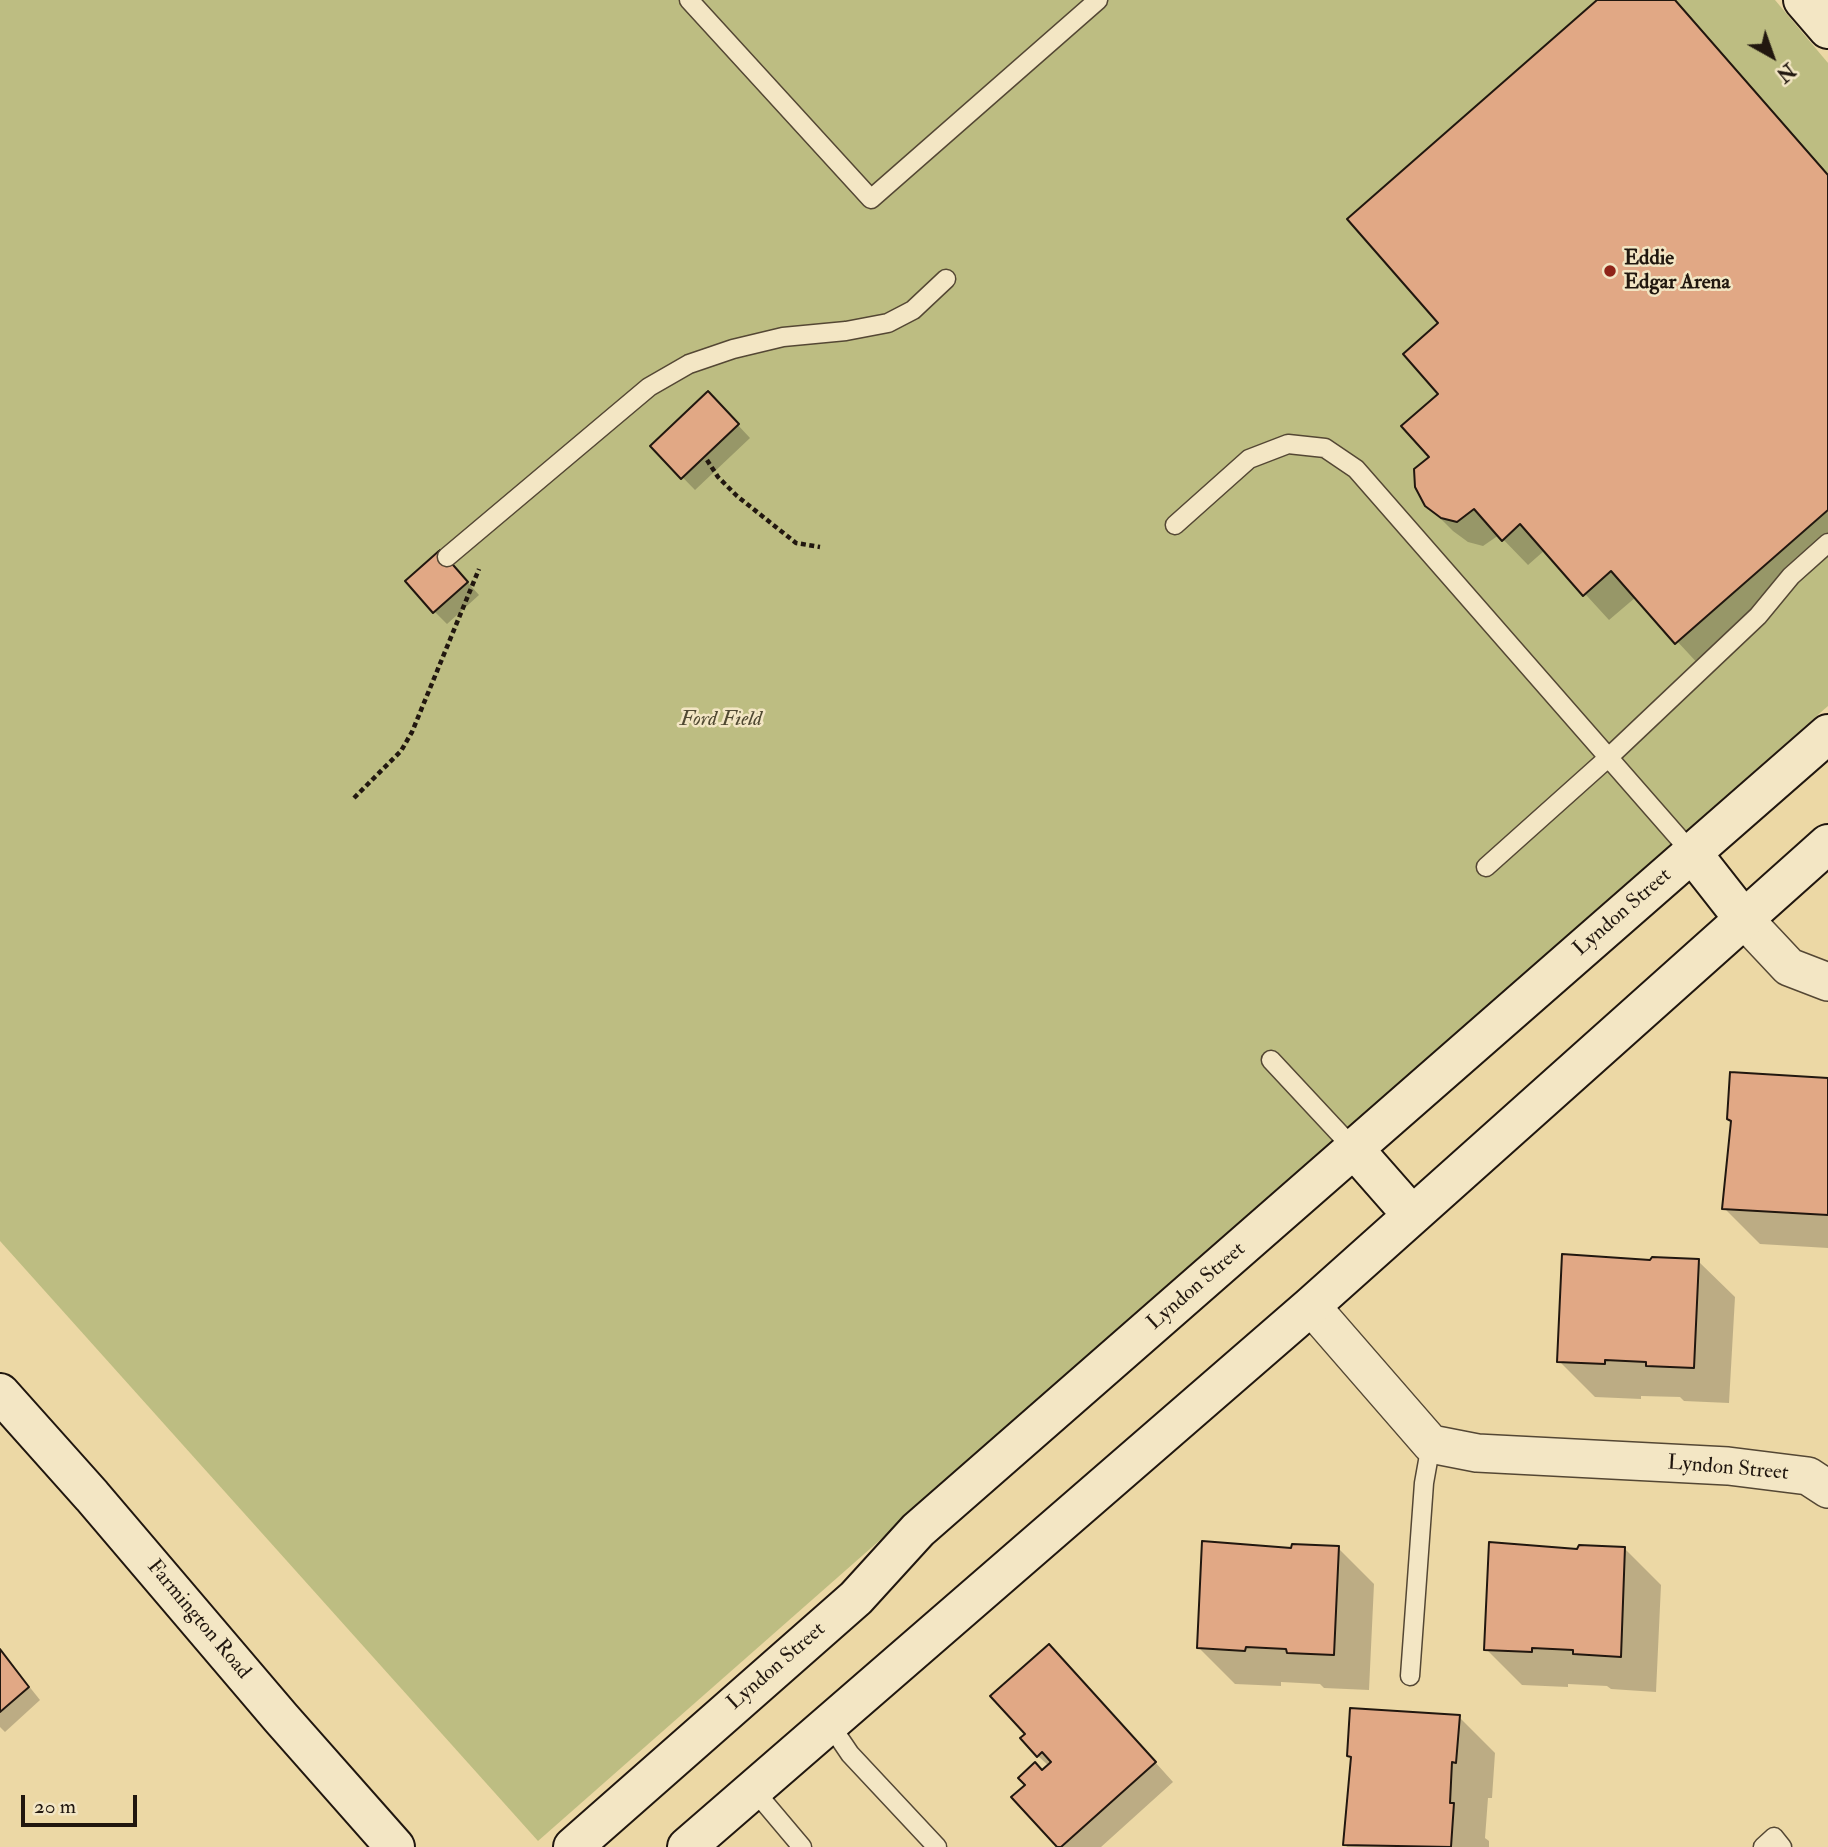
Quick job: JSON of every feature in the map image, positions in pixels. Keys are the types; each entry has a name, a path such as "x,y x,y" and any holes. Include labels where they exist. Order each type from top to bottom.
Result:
{"street":[{"path":"1803,0 1828,29"},
{"name":"Lyndon Street","path":"573,1847 856,1598 918,1530 1828,734"},
{"path":"687,1847 1311,1306 1828,844"},
{"path":"1692,853 1743,918 1789,967 1828,982"},
{"path":"1354,1149 1412,1215"},
{"path":"1311,1306 1431,1444"},
{"name":"Farmington Road","path":"0,1393 395,1847"},
{"name":"Lyndon Street","path":"1431,1444 1477,1453 1728,1466 1808,1476 1828,1489"}],"lane":[{"path":"689,0 871,199 1098,0"},
{"path":"447,557 649,387 689,364 733,349 783,337 846,331 888,323 914,310 946,279"},
{"path":"1175,526 1249,459 1288,444 1325,448 1356,469 1692,853"},
{"path":"1486,867 1609,757 1758,616 1790,576 1828,543"},
{"path":"1271,1060 1354,1149"},
{"path":"1410,1676 1424,1483 1431,1444"},
{"path":"829,1723 850,1754 937,1847"},
{"path":"753,1789 802,1847"},
{"path":"1763,1847 1774,1837 1782,1847"}],"path":[{"path":"707,460 718,477 737,496 796,543 820,547"},
{"path":"354,798 401,751 412,732 503,510"}],"green space":[{"name":"Ford Field","path":"0,0 1775,0 1828,63 1828,706 538,1841 0,1241"}],"building":[{"name":"Eddie Edgar Arena","path":"1597,0 1675,0 1828,175 1828,510 1675,644 1611,571 1583,596 1520,524 1502,541 1474,509 1457,522 1441,518 1425,506 1415,487 1414,469 1429,457 1401,426 1438,394 1403,354 1438,323 1347,219"},
{"path":"708,391 739,424 681,479 650,446"},
{"path":"440,550 468,582 433,613 405,581"},
{"path":"1730,1072 1828,1078 1828,1215 1722,1209 1731,1121 1727,1119"},
{"path":"1562,1254 1650,1260 1652,1257 1699,1259 1694,1368 1646,1366 1646,1362 1605,1360 1605,1364 1557,1362"},
{"path":"1202,1541 1291,1548 1292,1544 1339,1546 1334,1655 1287,1653 1286,1649 1246,1647 1245,1651 1197,1648"},
{"path":"1489,1542 1577,1549 1579,1545 1625,1547 1621,1657 1573,1654 1573,1650 1484,1650"},
{"path":"1049,1644 1156,1762 1061,1847 1057,1847 1011,1797 1025,1785 1018,1778 1035,1762 1042,1770 1051,1762 1042,1752 1037,1757 1020,1738 1025,1734 990,1696"},
{"path":"0,1649 29,1687 0,1712"},
{"path":"1350,1708 1460,1715 1456,1763 1452,1762 1450,1803 1454,1803 1451,1847 1343,1845 1351,1757 1347,1756"}],"place":[{"name":"Eddie Edgar Arena","path":"1610,271"}]}
